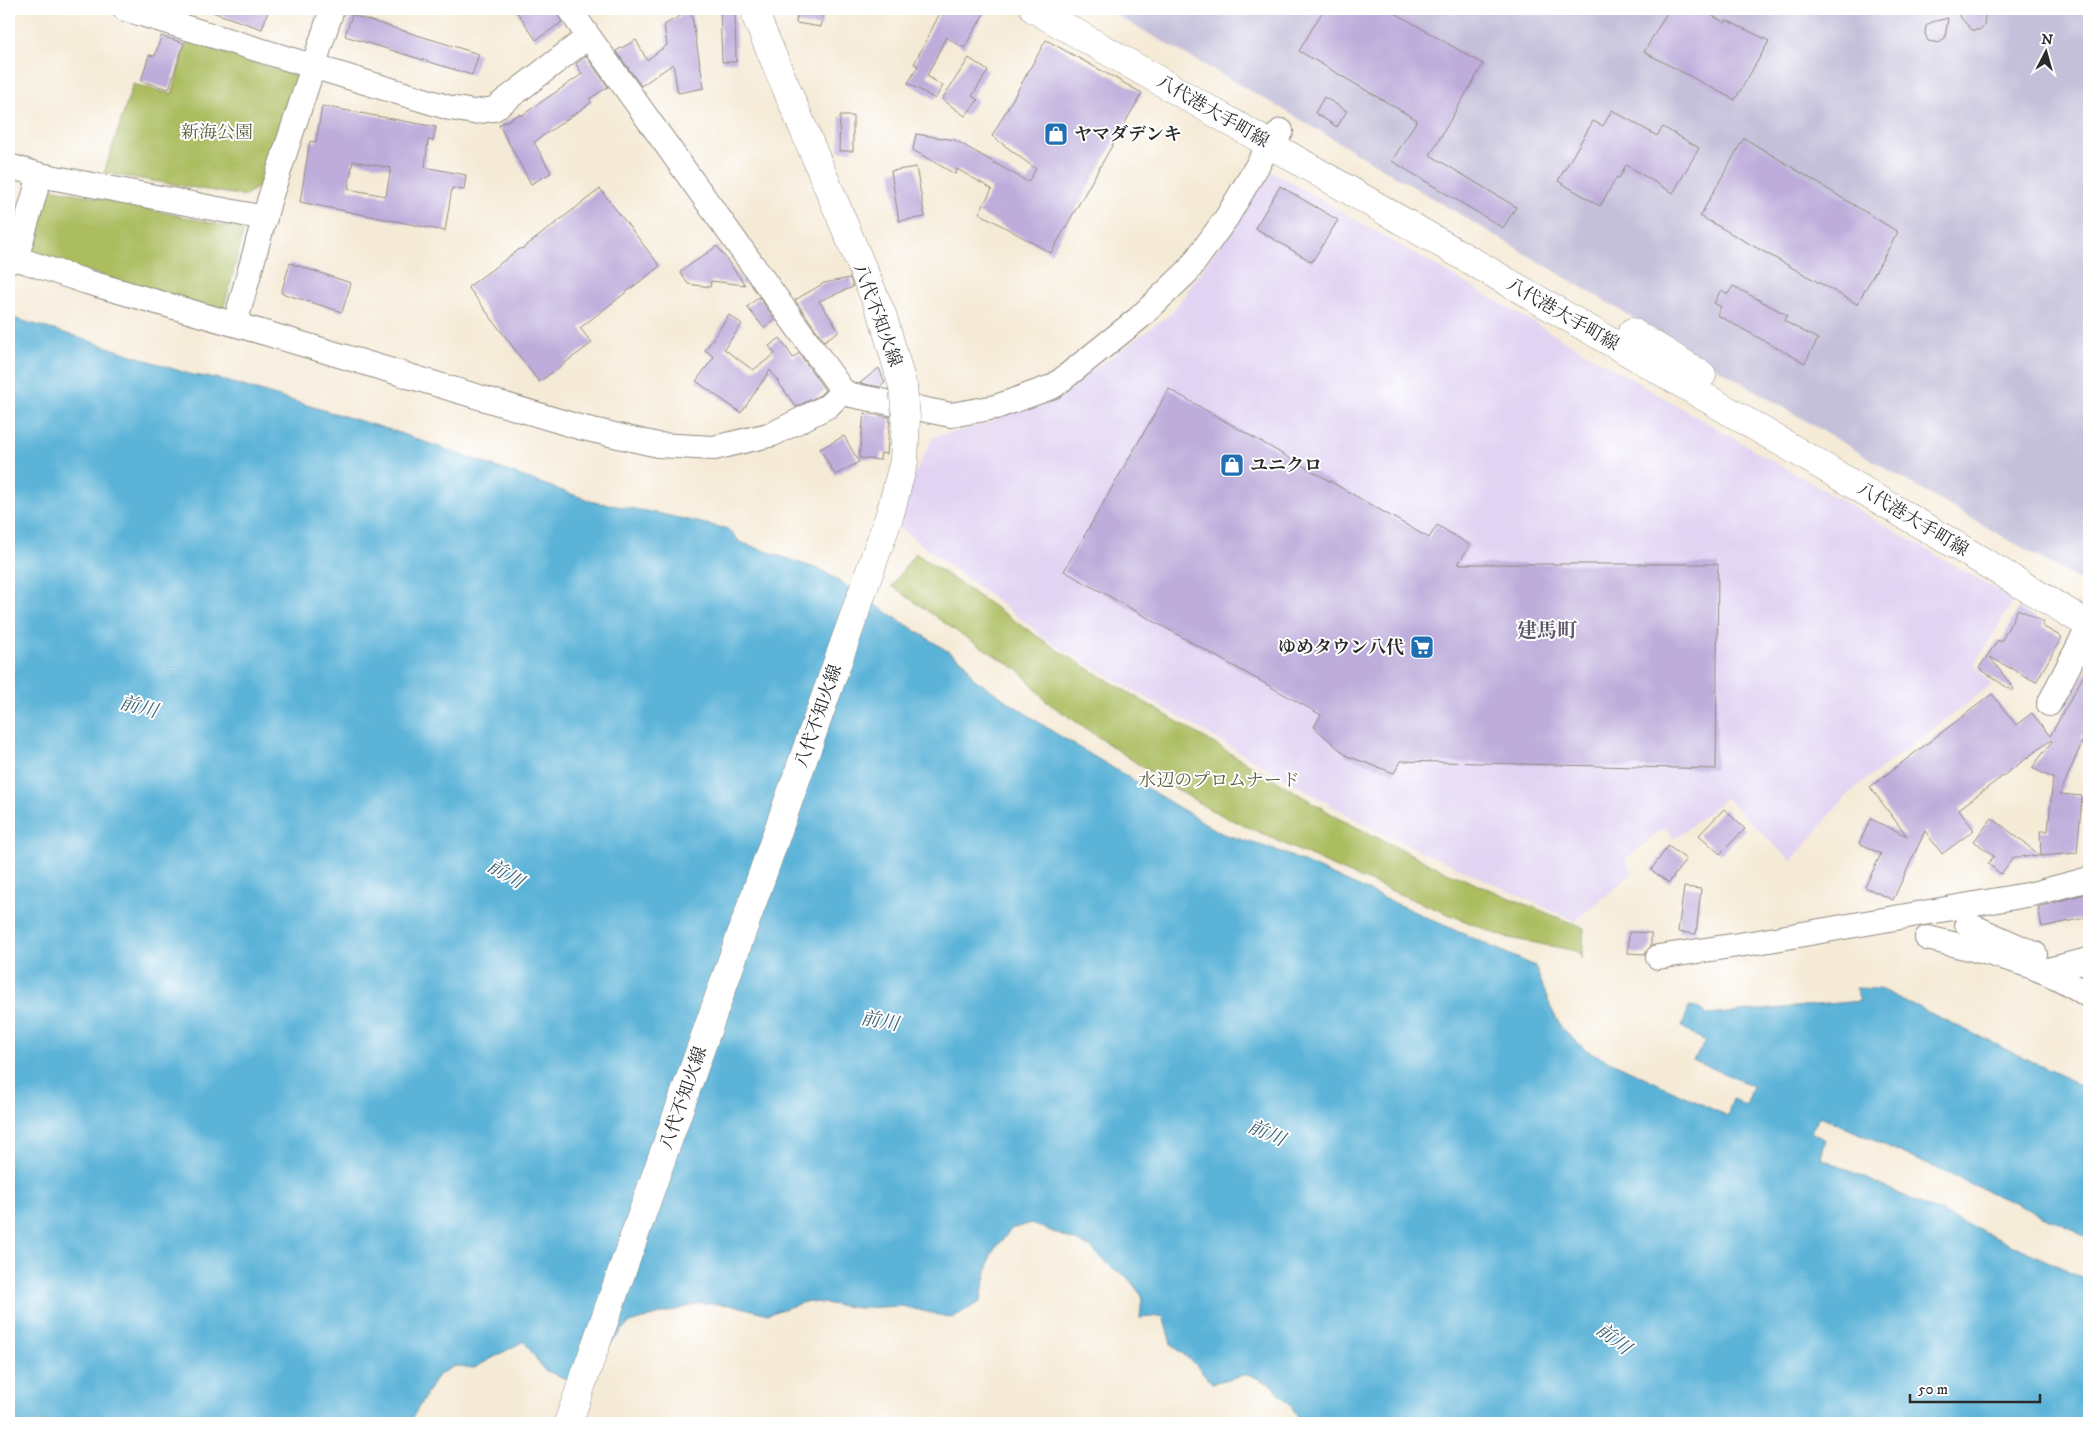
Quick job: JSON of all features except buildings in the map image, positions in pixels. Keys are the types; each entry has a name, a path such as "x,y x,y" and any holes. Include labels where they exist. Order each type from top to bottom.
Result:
{"main road":[{"name":"八代不知火線","path":"568,1423 890,514 904,461 906,417 903,387 883,317 757,19 755,9"},
{"name":"八代港大手町線","path":"1034,9 1276,137 1670,354 1815,448 2089,606"},
{"name":"八代港大手町線","path":"1072,9 1276,137 2089,625"}],"street":[{"path":"125,9 450,108 474,112 494,109 588,37"},
{"path":"235,324 265,218 332,9"},
{"path":"569,9 843,391 851,395 951,415 996,407 1054,386 1139,318 1188,271 1227,218 1276,137"},
{"path":"9,166 40,175 265,218"},
{"path":"40,175 12,261 235,324 578,427 658,445 714,448 773,434 828,406 843,391"},
{"path":"2049,704 2089,625"},
{"path":"1658,957 1767,941 2032,894 2089,879"},
{"path":"1967,924 2054,969 2089,996"},
{"path":"1927,938 2089,978"},
{"path":"2054,969 2089,960"}],"shaded area":[{"path":"1105,9 2089,9 2089,586 1922,490 1281,108"},
{"path":"1271,171 2014,600 1975,664 1991,685 1849,793 1791,861 1726,798 1674,839 1665,827 1625,860 1633,873 1575,921 1367,826 1040,636 1037,631 892,522 933,437 986,424 1084,376 1172,313"}],"green space":[{"name":"新海公園","path":"187,40 298,77 263,183 245,196 104,173 133,84 172,94"},
{"path":"42,186 244,230 223,312 24,252"},
{"name":"水辺のプロムナード","path":"915,553 1059,651 1342,820 1449,873 1584,928 1582,959 1577,951 1504,937 1336,868 1209,809 1157,777 1047,702 1020,671 956,631 892,586"}],"water":[{"name":"前川","path":"9,317 75,336 192,375 216,378 394,431 594,502 652,512 728,529 740,542 823,571 966,663 973,678 1055,733 1223,834 1279,851 1535,966 1551,1008 1562,1029 1586,1050 1727,1116 1733,1099 1746,1106 1753,1086 1693,1060 1706,1042 1682,1027 1689,1007 1700,1008 1706,1015 1860,1001 1855,988 1880,989 2089,1089 2089,1237 1820,1116 1811,1132 1825,1140 1821,1158 2089,1280 2089,1423 1302,1423 1291,1406 1272,1385 1248,1374 1212,1383 1196,1365 1171,1344 1163,1316 1140,1318 1142,1296 1127,1277 1111,1267 1090,1247 1031,1223 1011,1229 991,1254 980,1302 952,1318 902,1306 859,1308 808,1301 768,1314 733,1305 700,1303 629,1323 606,1349 569,1380 544,1370 524,1341 474,1368 454,1366 438,1375 409,1423 9,1423"}],"place":[{"name":"ヤマダデンキ","path":"1056,134"},
{"name":"ユニクロ","path":"1232,465"},
{"name":"ゆめタウン八代","path":"1422,647"}],"district":[{"name":"建馬町","path":"1547,630"}]}
